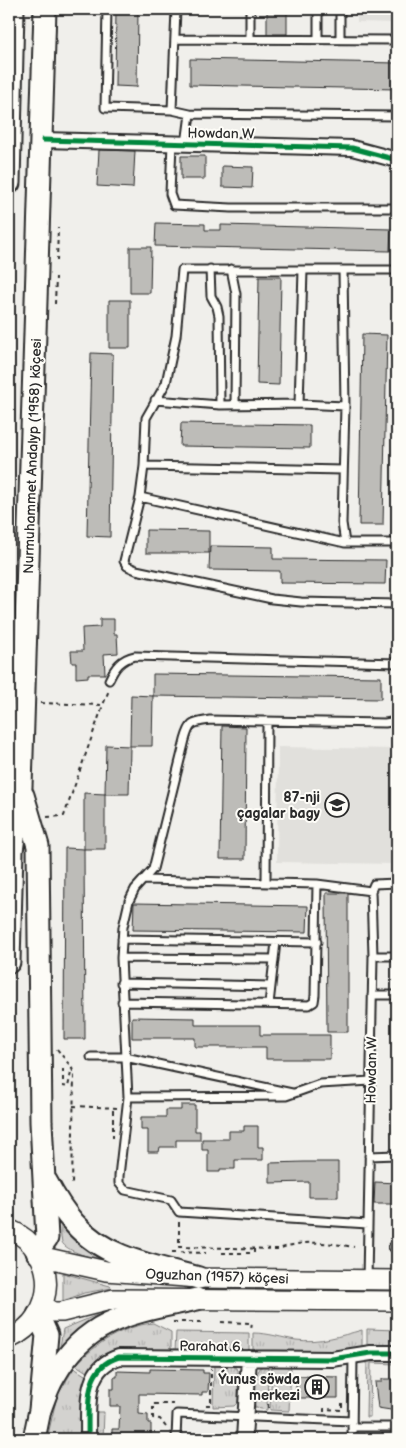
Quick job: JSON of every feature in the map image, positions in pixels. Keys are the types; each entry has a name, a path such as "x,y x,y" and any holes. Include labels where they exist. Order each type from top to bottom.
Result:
{"main road":[{"path":"9,183 14,9"},
{"name":"Nurmuhammet Andalyp (1958) köçesi","path":"9,962 12,851 21,788 45,9"},
{"path":"21,788 38,846 41,1122 47,1238 38,1254"},
{"path":"44,1179 64,1211 89,1238 129,1259 199,1278"},
{"path":"9,1229 23,1237 38,1254 46,1282 40,1311 25,1330 9,1340"},
{"name":"Oguzhan (1957) köçesi","path":"38,1254 106,1271 199,1278 397,1280"},
{"name":"Oguzhan (1957) köçesi","path":"40,1311 62,1312 114,1299 397,1301"},
{"path":"40,1410 54,1375 77,1344 88,1334 102,1325 129,1314 197,1299"},
{"path":"34,1439 40,1410 47,1335 40,1311"}],"street":[{"name":"Howdan W","path":"42,140 352,148 397,160"},
{"name":"Parahat 6","path":"88,1439 91,1382 97,1371 112,1359 132,1356 332,1359 370,1353 397,1353"},
{"name":"Parahat 6","path":"244,1439 249,1358"}],"lane":[{"path":"107,9 104,108 172,110 190,114 397,116"},
{"path":"172,110 176,9"},
{"path":"250,9 250,39"},
{"path":"318,9 318,39"},
{"path":"340,9 340,39"},
{"path":"175,39 397,40"},
{"path":"186,144 190,114"},
{"path":"172,143 170,194 174,205 231,208 397,208"},
{"path":"210,269 211,296 218,307 219,316 220,405"},
{"path":"397,270 182,270 176,336 166,383 146,418 144,466 140,497 124,561 127,566 136,570 272,599 301,602 397,604"},
{"path":"232,270 236,294 235,405"},
{"path":"299,404 303,270"},
{"path":"343,270 345,406 342,523 345,543"},
{"path":"155,400 220,405 299,404 345,406"},
{"path":"144,466 343,470"},
{"path":"140,497 345,543 397,543"},
{"path":"110,677 118,663 126,658 135,656 397,663"},
{"path":"368,1224 179,1212 171,1200 126,1190 121,1187 119,1176 128,1097 120,958 129,901 135,888 153,869 189,726 193,723 210,720 385,723 397,721"},
{"path":"266,883 267,721"},
{"path":"144,880 317,884 371,891 374,884 397,883"},
{"path":"122,1002 309,1005 314,1002 317,884"},
{"name":"Howdan W","path":"367,1280 373,956 371,891"},
{"path":"122,939 317,942"},
{"path":"269,1004 276,942"},
{"path":"373,956 397,956"},
{"path":"120,958 274,959"},
{"path":"122,983 271,986"},
{"path":"372,995 397,995"},
{"path":"91,1057 125,1057 292,1093"},
{"path":"128,1097 228,1098 286,1096 320,1084 370,1081"},
{"path":"369,1156 397,1155"},
{"path":"352,1439 353,1356"},
{"path":"176,1439 177,1414 397,1427"}],"path":[{"path":"57,261 58,227"},
{"path":"55,304 56,277"},
{"path":"43,817 64,816 111,685 110,677"},
{"path":"41,702 103,705"},
{"path":"56,1048 72,1068 74,1075 72,1186"},
{"path":"63,1069 63,1086 68,1087 72,1068"},
{"path":"73,1106 126,1108"},
{"path":"179,1212 179,1247 279,1249 293,1243 334,1243 354,1247"},
{"path":"222,1253 254,1253 254,1248"},
{"path":"172,1252 206,1253"},
{"path":"174,1322 205,1322"},
{"path":"221,1322 252,1323 251,1330"},
{"path":"201,1405 211,1405 212,1363"},
{"path":"268,1410 270,1364"},
{"path":"324,1413 324,1409 342,1410 342,1400"},
{"path":"167,1434 164,1422 153,1418 154,1404 182,1404"}],"shaded area":[{"path":"357,9 397,9 397,23 357,22"},
{"name":"87-nji çagalar bagy","path":"278,747 397,749 397,864 277,862"}],"green space":[{"path":"61,1222 105,1260 81,1254 64,1245 61,1237"},
{"path":"63,1273 112,1288 84,1293 63,1301"},
{"path":"97,1315 100,1317 60,1347 63,1329"},
{"path":"153,1323 171,1332 171,1351 131,1351 90,1374 76,1365 92,1350 111,1337 131,1328"},
{"path":"367,1329 397,1330 397,1348 367,1348"},
{"path":"362,1330 362,1348 331,1353 253,1352 253,1333 313,1341"},
{"path":"176,1332 249,1333 249,1352 175,1351"},
{"path":"373,1357 397,1357 397,1364 371,1363 370,1417 366,1417 367,1362"},
{"path":"214,1364 231,1364 238,1370 238,1402 234,1406 213,1407"},
{"path":"264,1364 268,1364 267,1410 256,1408 253,1397 255,1378"},
{"path":"272,1364 291,1365 289,1411 270,1410"},
{"path":"74,1368 88,1377 83,1439 47,1439 57,1396"},
{"path":"96,1412 104,1412 103,1439 95,1439"}],"building":[{"path":"116,9 138,9 137,87 115,86"},
{"path":"267,9 287,9 287,34 267,34"},
{"path":"190,59 397,63 397,89 190,85"},
{"path":"99,150 135,151 133,188 97,186"},
{"path":"181,156 205,156 205,179 181,179"},
{"path":"222,166 253,167 252,188 222,187"},
{"path":"156,223 205,224 205,230 221,230 221,225 391,229 390,251 155,246"},
{"path":"130,247 151,247 150,293 130,293"},
{"path":"259,277 281,277 279,385 257,384"},
{"path":"109,300 130,300 130,348 109,348"},
{"path":"362,334 387,335 383,525 359,525"},
{"path":"91,353 113,354 110,537 87,536"},
{"path":"181,423 310,425 310,448 180,446"},
{"path":"146,530 209,531 209,553 146,553"},
{"path":"210,546 273,547 273,559 386,560 385,584 280,583 280,571 209,570"},
{"path":"100,619 114,619 114,634 117,634 118,653 104,654 105,674 88,674 88,677 76,678 76,663 72,663 71,651 83,651 82,628 100,627"},
{"path":"153,674 381,677 381,699 153,696"},
{"path":"131,695 153,696 152,746 130,746"},
{"path":"222,726 246,727 245,859 220,859"},
{"path":"106,745 130,746 129,794 105,794"},
{"path":"84,793 105,794 105,849 84,849"},
{"path":"65,848 84,849 85,1039 64,1039"},
{"path":"326,893 348,893 348,1032 327,1032"},
{"path":"134,903 308,906 307,932 133,930"},
{"path":"132,1017 195,1018 195,1025 260,1025 260,1035 330,1035 330,1059 266,1059 266,1047 195,1047 195,1038 132,1038"},
{"path":"181,1105 195,1105 195,1131 200,1131 200,1140 176,1140 176,1147 160,1147 159,1152 148,1152 148,1130 141,1130 141,1117 166,1117 166,1110 181,1110"},
{"path":"244,1126 258,1126 258,1147 263,1147 263,1160 235,1160 235,1169 220,1169 220,1172 208,1172 208,1150 202,1150 202,1139 229,1139 229,1131 244,1131"},
{"path":"338,1162 338,1197 309,1197 309,1182 270,1183 270,1163"},
{"path":"375,1182 397,1183 397,1204 374,1204"},
{"path":"150,1369 203,1370 203,1373 209,1373 208,1392 202,1392 202,1395 139,1394 139,1414 148,1415 148,1424 151,1424 151,1437 144,1437 144,1439 112,1439 112,1429 119,1429 120,1406 110,1406 110,1389 114,1389 114,1377 117,1377 117,1371 150,1372"},
{"name":"Ýunus söwda merkezi","path":"296,1376 338,1377 338,1398 296,1398"},
{"path":"382,1379 397,1379 397,1411 378,1408 375,1382 382,1382"}],"cycle path":[{"path":"43,140 352,148 397,160"},
{"path":"88,1439 88,1402 93,1380 107,1362 119,1357 332,1359 371,1353 397,1353"}],"place":[{"name":"87-nji çagalar bagy","path":"337,805"},
{"name":"Ýunus söwda merkezi","path":"317,1387"}]}
